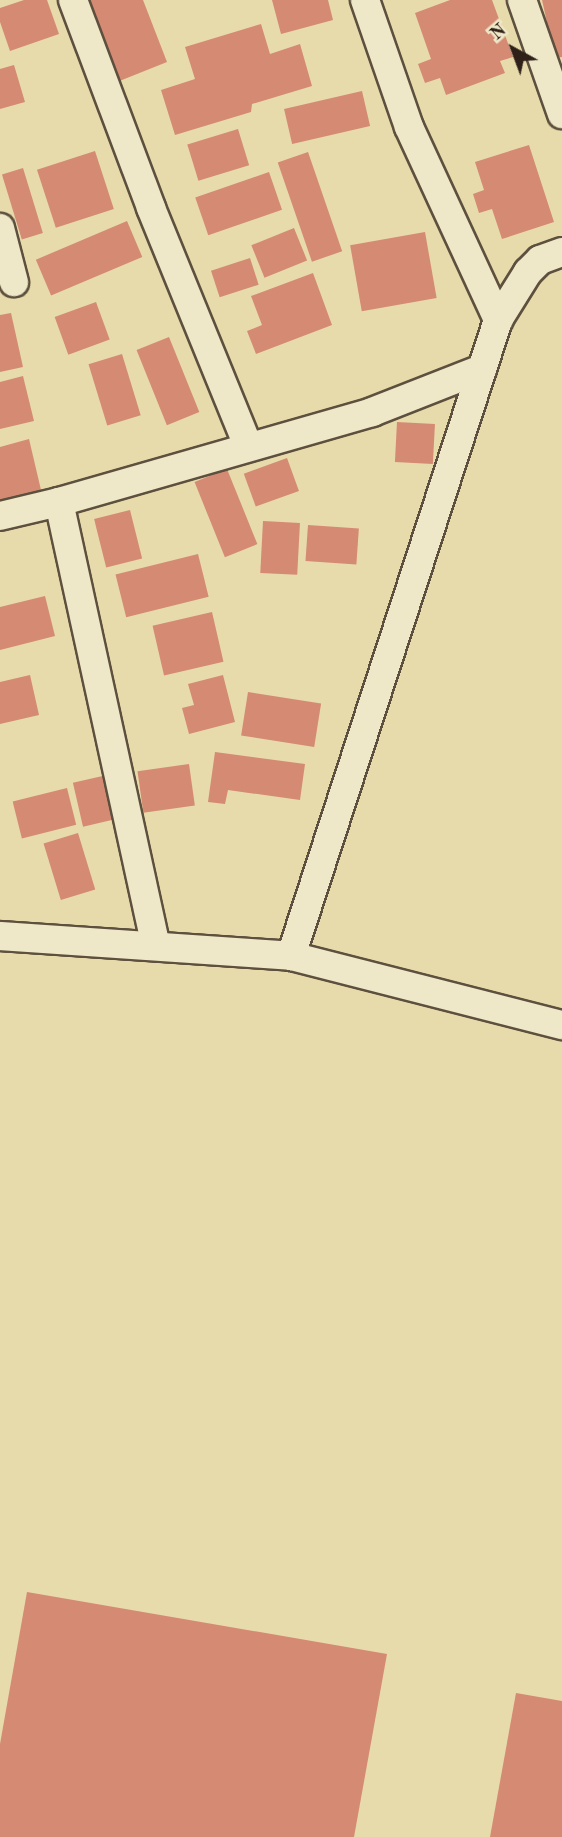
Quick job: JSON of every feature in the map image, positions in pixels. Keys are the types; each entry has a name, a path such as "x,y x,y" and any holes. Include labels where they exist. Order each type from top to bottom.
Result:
{"street":[{"path":"73,0 151,208 248,446"},
{"path":"365,0 409,127 498,320"},
{"path":"522,0 562,114"},
{"path":"0,228 14,282"},
{"path":"291,956 498,320 528,272 540,260 562,252"},
{"path":"0,516 59,502 372,411 482,369"},
{"path":"59,502 155,944"},
{"path":"0,936 155,944 291,956 562,1025"}],"building":[{"path":"24,0 47,0 59,34 10,51 0,22 0,8"},
{"path":"85,0 143,0 167,62 117,82"},
{"path":"272,0 328,0 333,20 281,34"},
{"path":"450,0 492,0 513,57 500,61 505,73 446,95 440,78 425,83 418,64 431,59 415,13"},
{"path":"542,0 562,0 562,57 555,58"},
{"path":"261,24 270,54 300,44 312,86 252,104 251,112 175,135 161,90 195,79 185,47"},
{"path":"14,65 25,102 0,109 0,69"},
{"path":"362,91 370,126 292,144 284,109"},
{"path":"238,129 249,165 198,181 187,144"},
{"path":"529,145 554,222 502,239 492,209 479,213 473,194 484,190 475,162"},
{"path":"95,151 114,209 56,228 37,170"},
{"path":"308,152 342,251 312,262 278,162"},
{"path":"23,168 43,233 22,239 2,174"},
{"path":"269,172 282,210 208,235 195,197"},
{"path":"127,221 142,257 51,296 36,260"},
{"path":"294,228 307,260 264,278 251,245"},
{"path":"425,232 437,298 362,311 350,245"},
{"path":"250,258 259,285 220,297 211,271"},
{"path":"313,273 332,325 256,354 247,331 262,325 251,296"},
{"path":"96,302 110,340 68,355 55,317"},
{"path":"11,313 23,367 0,372 0,315"},
{"path":"169,337 199,412 167,425 137,350"},
{"path":"122,354 141,415 107,425 89,364"},
{"path":"23,376 34,421 0,429 0,382"},
{"path":"397,422 435,424 433,464 395,462"},
{"path":"29,439 41,490 0,500 0,447"},
{"path":"287,458 299,491 256,507 244,474"},
{"path":"227,469 257,544 225,557 195,482"},
{"path":"130,510 142,559 106,567 94,519"},
{"path":"263,521 300,523 297,575 260,573"},
{"path":"308,525 359,529 356,564 305,561"},
{"path":"198,554 209,597 126,617 116,575"},
{"path":"45,596 55,636 0,650 0,607"},
{"path":"212,612 223,662 164,675 153,626"},
{"path":"30,675 39,715 0,724 0,682"},
{"path":"223,675 235,722 189,734 182,708 194,705 188,684"},
{"path":"248,692 321,704 314,747 241,735"},
{"path":"215,752 305,764 300,800 228,790 225,804 208,802"},
{"path":"189,764 195,806 143,813 138,771"},
{"path":"107,775 117,819 83,827 73,783"},
{"path":"67,788 76,825 22,838 13,802"},
{"path":"78,833 95,889 61,900 44,844"},
{"path":"27,1592 387,1654 354,1837 0,1837 0,1744"},
{"path":"516,1693 562,1701 562,1837 490,1837"}]}
